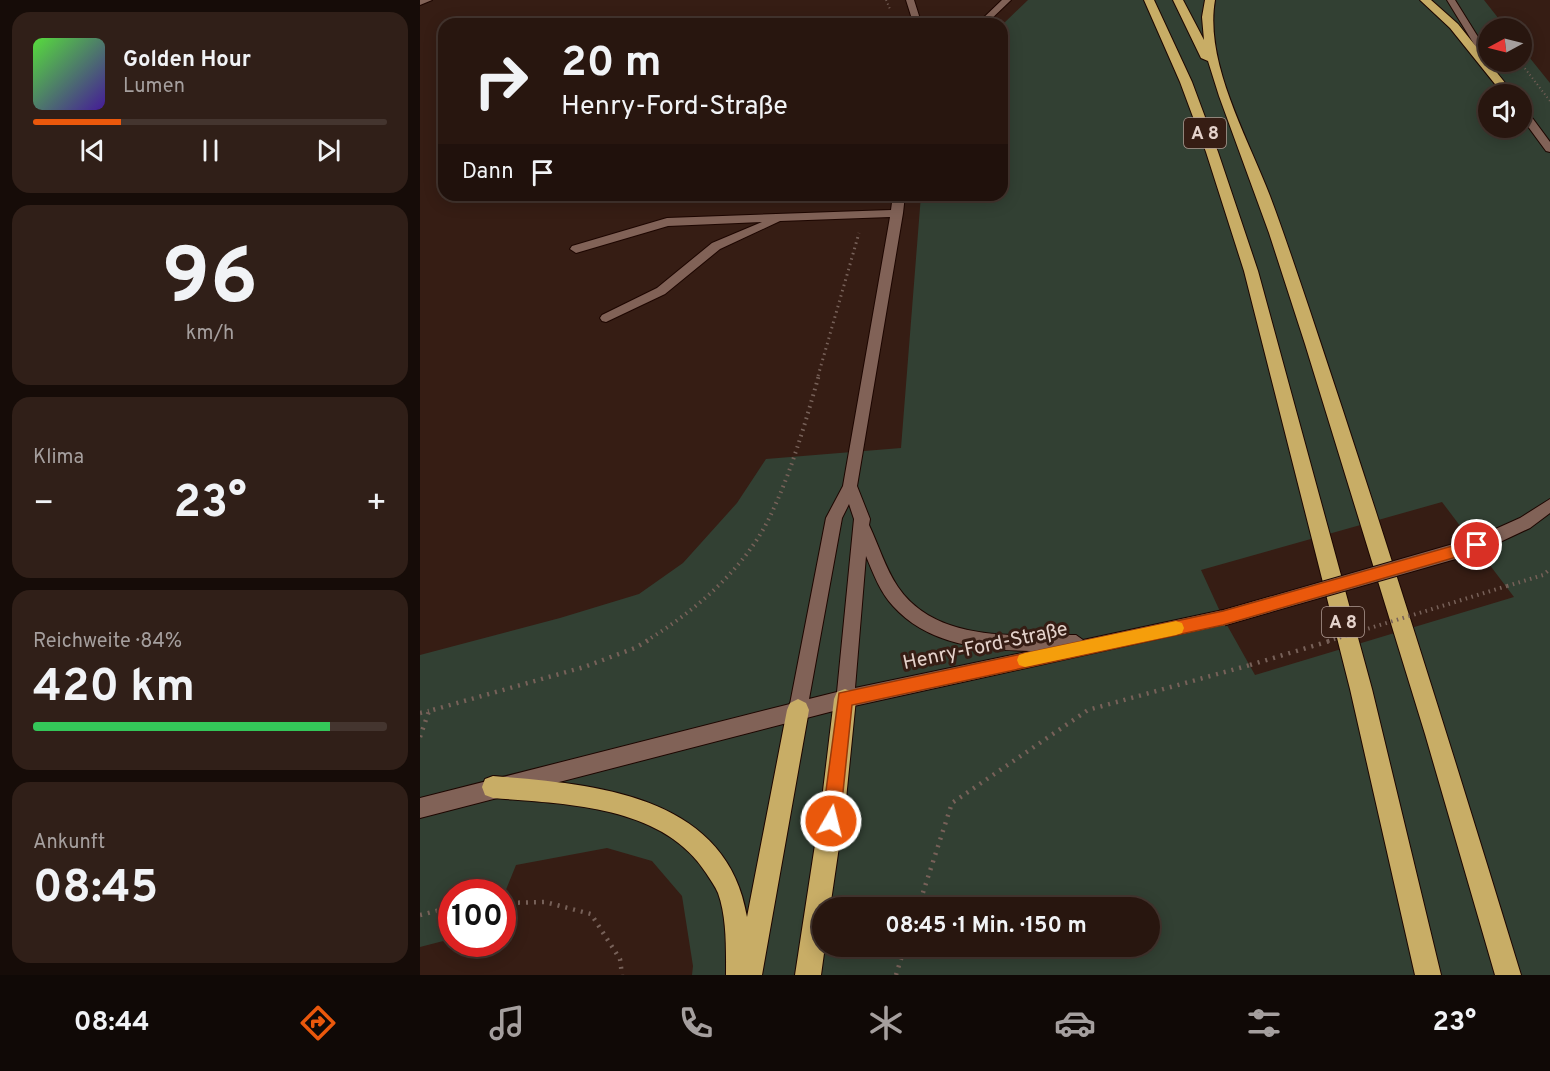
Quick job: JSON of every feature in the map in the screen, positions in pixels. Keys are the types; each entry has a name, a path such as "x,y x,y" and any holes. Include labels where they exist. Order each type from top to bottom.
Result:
{"highway":[{"name":"A 8","path":"1149,0 1186,82 1212,152 1251,271 1361,690 1428,975"},
{"name":"A 8","path":"1178,0 1217,79 1290,271 1442,750 1508,975"},
{"path":"1210,0 1207,7 1208,32 1217,79"},
{"path":"1425,0 1454,26 1502,84"},
{"path":"808,975 834,799 845,699"},
{"path":"749,975 798,710"},
{"path":"493,787 585,795 627,806 663,819 688,836 710,857 731,897 739,975"}],"street":[{"path":"420,2 428,0"},
{"path":"910,0 915,18"},
{"path":"987,18 1006,0"},
{"path":"1451,0 1478,45"},
{"path":"1532,125 1550,149"},
{"path":"798,710 834,518 850,486 898,201"},
{"path":"576,249 667,222 897,213"},
{"path":"606,318 661,291 716,246 782,217"},
{"path":"845,699 862,526 862,519 850,486"},
{"name":"Henry-Ford-Straße","path":"420,808 493,787 798,710 1223,618 1477,545 1525,523 1550,505"},
{"path":"862,526 886,583 899,602 933,626 954,634 1003,642 1103,644"}],"path":[{"path":"1528,72 1550,101"},
{"path":"420,712 584,667 635,648 671,626 732,572 756,541 773,511 803,429 864,213"},
{"path":"922,897 952,803 1088,710 1250,665 1543,575 1550,569"},
{"path":"420,737 429,711"},
{"path":"516,903 545,902 591,914 620,959 622,975"},
{"path":"420,915 438,910"},
{"path":"896,975 902,957"}],"green space":[{"path":"1028,0 1484,0 1498,18 1478,18 1478,72 1532,72 1532,61 1550,83 1550,975 692,975 693,966 682,896 652,861 607,848 516,865 510,879 438,879 438,942 420,947 420,655 560,618 639,594 683,563 737,503 766,459 901,448 921,201 1008,201 1008,19","holes":["1442,502 1514,597 1255,675 1223,618 1201,570"]}],"slow traffic":[{"path":"1025,660 1176,628"}],"route":[{"path":"831,821 845,699 1223,618 1477,545"}]}
